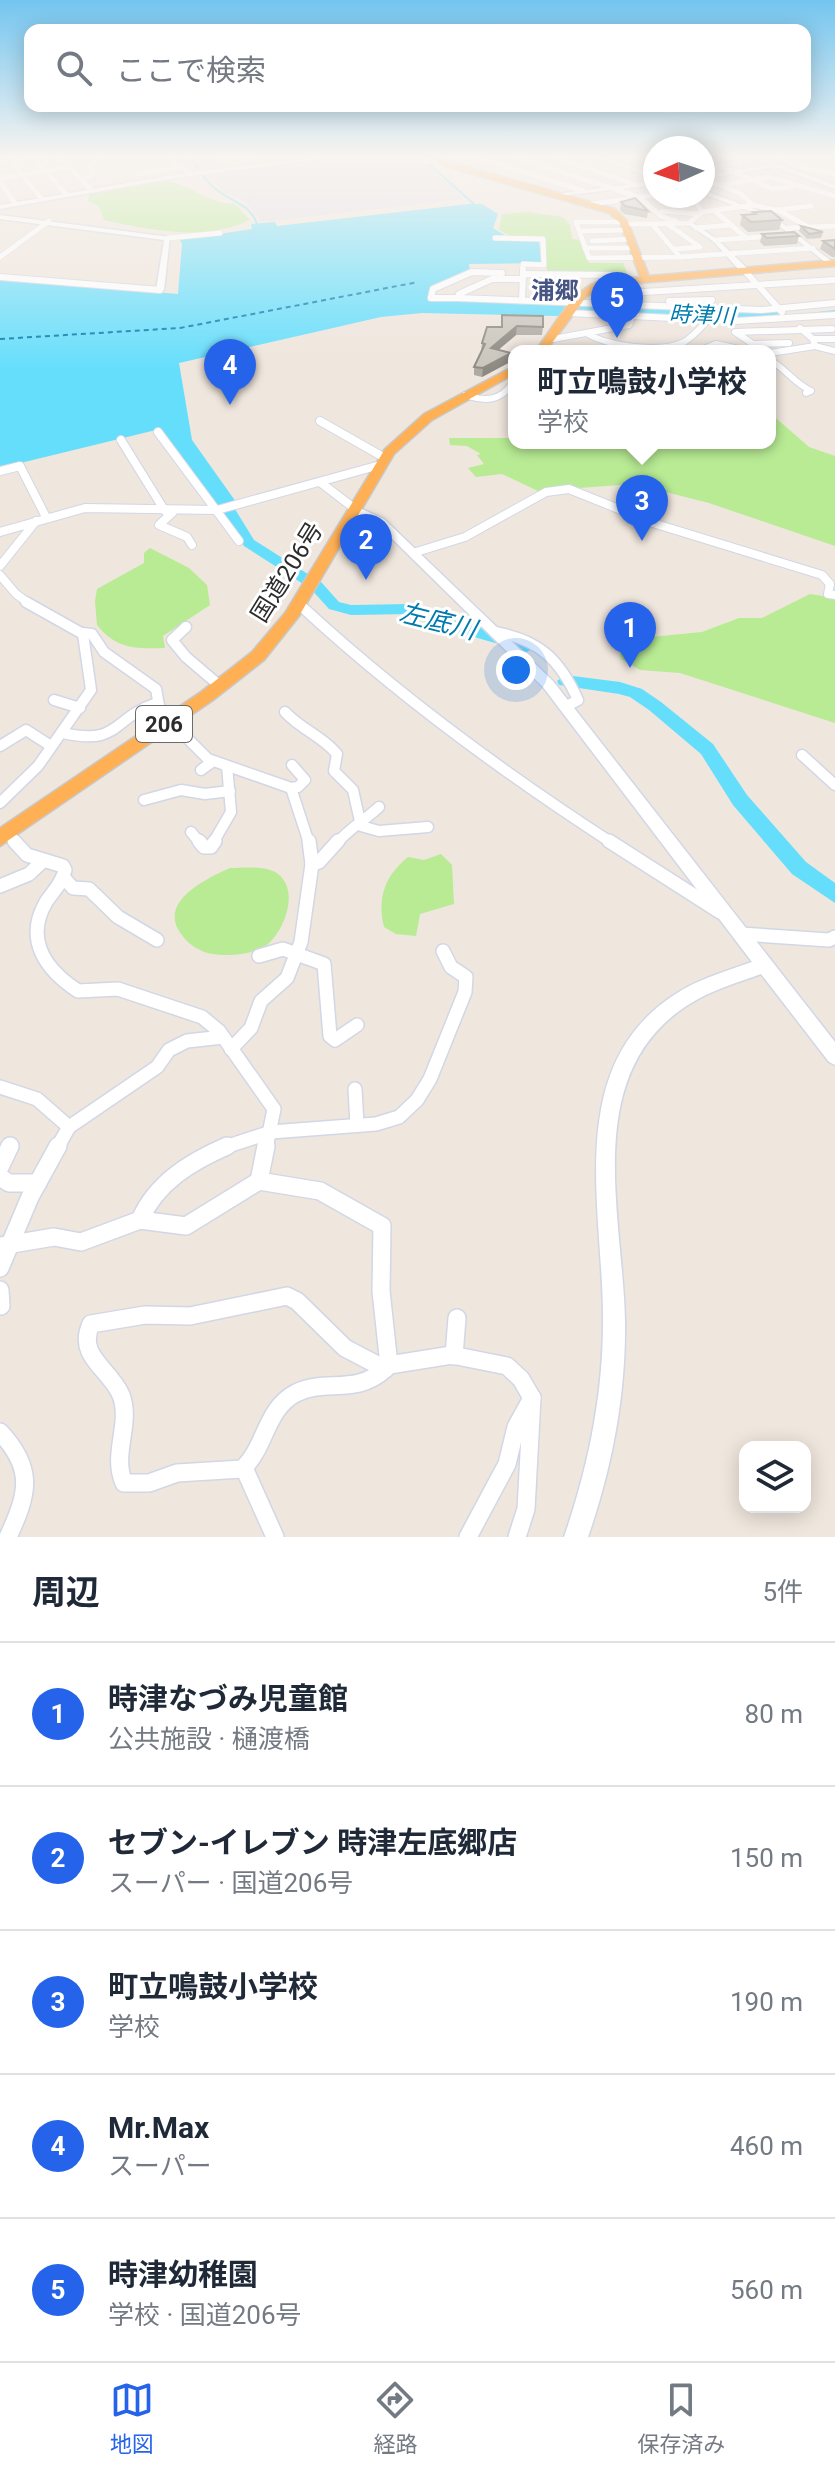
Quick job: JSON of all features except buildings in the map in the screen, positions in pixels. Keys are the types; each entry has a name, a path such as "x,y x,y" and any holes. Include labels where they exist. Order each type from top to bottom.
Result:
{"highway":[{"path":"623,227 645,277"},
{"path":"546,345 575,302 590,288 645,277 833,263"},
{"name":"国道206号","path":"4,835 220,686 271,643 307,589 382,462 421,423 465,395 508,376"}],"street":[{"path":"0,257 41,227"},
{"path":"89,227 168,238 220,233"},
{"path":"578,227 592,264 615,264"},
{"path":"598,227 610,257"},
{"path":"607,227 680,257 821,243"},
{"path":"584,245 607,248 647,227"},
{"path":"655,227 680,257"},
{"path":"671,227 700,247"},
{"path":"694,227 731,254 779,310 814,343 835,352"},
{"path":"732,227 746,238"},
{"path":"788,228 815,227"},
{"path":"788,228 833,263"},
{"path":"580,231 630,237"},
{"path":"675,249 795,234"},
{"path":"584,245 630,237"},
{"path":"589,258 610,257 630,237"},
{"path":"0,277 160,290 168,238"},
{"path":"495,238 543,239 545,274"},
{"path":"522,300 523,264 544,265"},
{"path":"523,276 472,272 433,289 431,298 575,302 835,280"},
{"path":"458,298 459,294 492,279 545,274 610,275 626,279 632,317 627,327 553,339"},
{"path":"689,274 718,309"},
{"path":"794,283 813,305"},
{"path":"728,288 744,309"},
{"path":"629,299 712,300"},
{"path":"629,299 718,309 779,310 835,303"},
{"path":"568,316 790,320 835,315"},
{"path":"649,345 678,344 708,320"},
{"path":"698,329 714,335 716,344 721,345"},
{"path":"832,329 735,332 741,340 755,345 814,343 835,339"},
{"path":"588,334 594,339 616,345"},
{"path":"776,350 789,344"},
{"path":"776,363 793,382 811,391 806,393"},
{"path":"465,395 481,401 498,399 505,395 508,387"},
{"path":"320,421 382,462"},
{"path":"158,432 239,541"},
{"path":"121,440 169,512"},
{"path":"0,532 96,507 169,512 215,510 382,462"},
{"path":"0,471 20,466 41,519"},
{"path":"320,482 355,509 380,521 567,706 835,1056"},
{"path":"413,553 465,537 546,492 569,489 656,524 822,575 830,584 828,594 835,595"},
{"path":"169,512 159,525 187,537 192,545"},
{"path":"0,566 41,519"},
{"path":"0,575 13,590 38,609 82,633 92,634 104,652 156,689 160,711 212,762 291,788 298,787 305,780 292,765"},
{"path":"307,589 382,681 522,785 730,919"},
{"path":"186,627 172,640 186,657 220,686"},
{"path":"492,630 510,634 552,659 569,676 578,700 567,706"},
{"path":"0,803 25,779 80,708 92,682 82,633"},
{"path":"54,700 80,708"},
{"path":"63,733 87,738 102,737 136,709 157,703"},
{"path":"285,712 302,730 333,747 337,754 334,771 353,790 359,824"},
{"path":"0,746 26,730 51,746"},
{"path":"802,755 835,785"},
{"path":"201,770 212,762"},
{"path":"191,832 204,847 211,847 231,812 227,766"},
{"path":"0,1268 5,1245 69,1127 157,1067 169,1050 187,1041 227,1043 251,1028 261,1001 287,978 297,953 312,864 308,837 291,788"},
{"path":"144,800 181,790 205,794 230,791"},
{"path":"312,864 319,862 351,827 379,807"},
{"path":"359,824 379,831 428,827"},
{"path":"4,835 27,855 63,866 64,878 73,888 89,889 118,917 157,940"},
{"path":"0,886 29,874 43,861"},
{"path":"64,878 46,901 39,918 37,950 41,961 78,991 118,989 202,1017 227,1043 274,1109 259,1181"},
{"path":"741,934 829,940 835,937"},
{"path":"259,956 265,951 286,947 324,964 327,969 330,1036 335,1040 357,1025"},
{"path":"140,1220 143,1206 181,1168 217,1150 269,1132 357,1125 398,1117 432,1078 447,1030 467,986 466,977 458,974 444,959 443,951"},
{"path":"576,1537 600,1451 611,1373 614,1321 604,1139 608,1108 619,1075 635,1043 671,1006 721,981 765,965"},
{"path":"0,1087 37,1099 69,1127"},
{"path":"355,1089 357,1125"},
{"path":"0,1167 10,1145"},
{"path":"0,1177 9,1183 38,1183"},
{"path":"5,1245 54,1237 81,1242 140,1220 186,1226 259,1181 320,1191 382,1226 381,1291 387,1367 377,1379 366,1385 297,1393 284,1402 244,1468"},
{"path":"244,1468 177,1473 136,1485 124,1483 118,1464 125,1410 122,1396 87,1345 85,1335 91,1324 145,1315 190,1316 287,1296 297,1301 345,1348 387,1367 454,1356 507,1366 521,1379 532,1398 526,1509 517,1537"},
{"path":"454,1356 457,1318"},
{"path":"468,1537 507,1464 516,1427 532,1398"},
{"path":"0,1432 19,1456 27,1481 26,1500 8,1537"},
{"path":"244,1468 275,1537"}],"green space":[{"path":"141,227 233,227 196,232"},
{"path":"500,227 570,227 572,239 579,240 589,263 623,263 628,275 547,272 545,237 510,236 499,230"},
{"path":"776,418 809,447 835,456 835,546 709,503 634,484 538,491 502,474 476,477 468,468 484,464 477,455 481,454 467,446 450,445 449,438 508,438 508,449 776,449"},
{"path":"150,548 189,568 207,585 210,605 163,636 165,648 127,646 112,639 97,625 97,589 144,563 144,553"},
{"path":"810,594 835,598 835,723 680,673 640,670 621,659 618,643 626,628 651,637 702,632 739,618 762,618"},
{"path":"441,854 452,865 454,904 420,914 416,936 396,934 384,927 382,897 394,872 408,857 424,860"},
{"path":"230,868 273,871 285,881 289,900 284,921 267,945 253,952 217,955 202,951 182,935 175,920 176,909 181,900 199,884"}],"water":[{"name":"時津川","path":"493,227 508,237 539,240 541,263 469,264 470,271 430,288 427,299 776,311 790,315 835,310 835,313 794,318 697,319 581,313 557,316 422,313 381,317 179,363 192,440 236,502 214,508 160,429 0,468 0,279 178,294 180,240 252,229"}],"waterway":[{"name":"左底川","path":"217,491 239,530 254,548 317,586 334,606 351,610 411,609 437,621 527,647"},
{"name":"左底川","path":"565,681 620,688 636,693 655,706 707,749 740,800 799,868 835,894"}],"ferry route":[{"path":"0,339 180,328 418,282"}],"place":[{"name":"時津幼稚園","path":"617,338"},
{"name":"Mr.Max","path":"230,405"},
{"name":"町立鳴鼓小学校","path":"642,541"},
{"name":"セブン-イレブン 時津左底郷店","path":"366,580"},
{"name":"時津なづみ児童館","path":"630,668"}],"district":[{"name":"浦郷","path":"555,291"}]}
